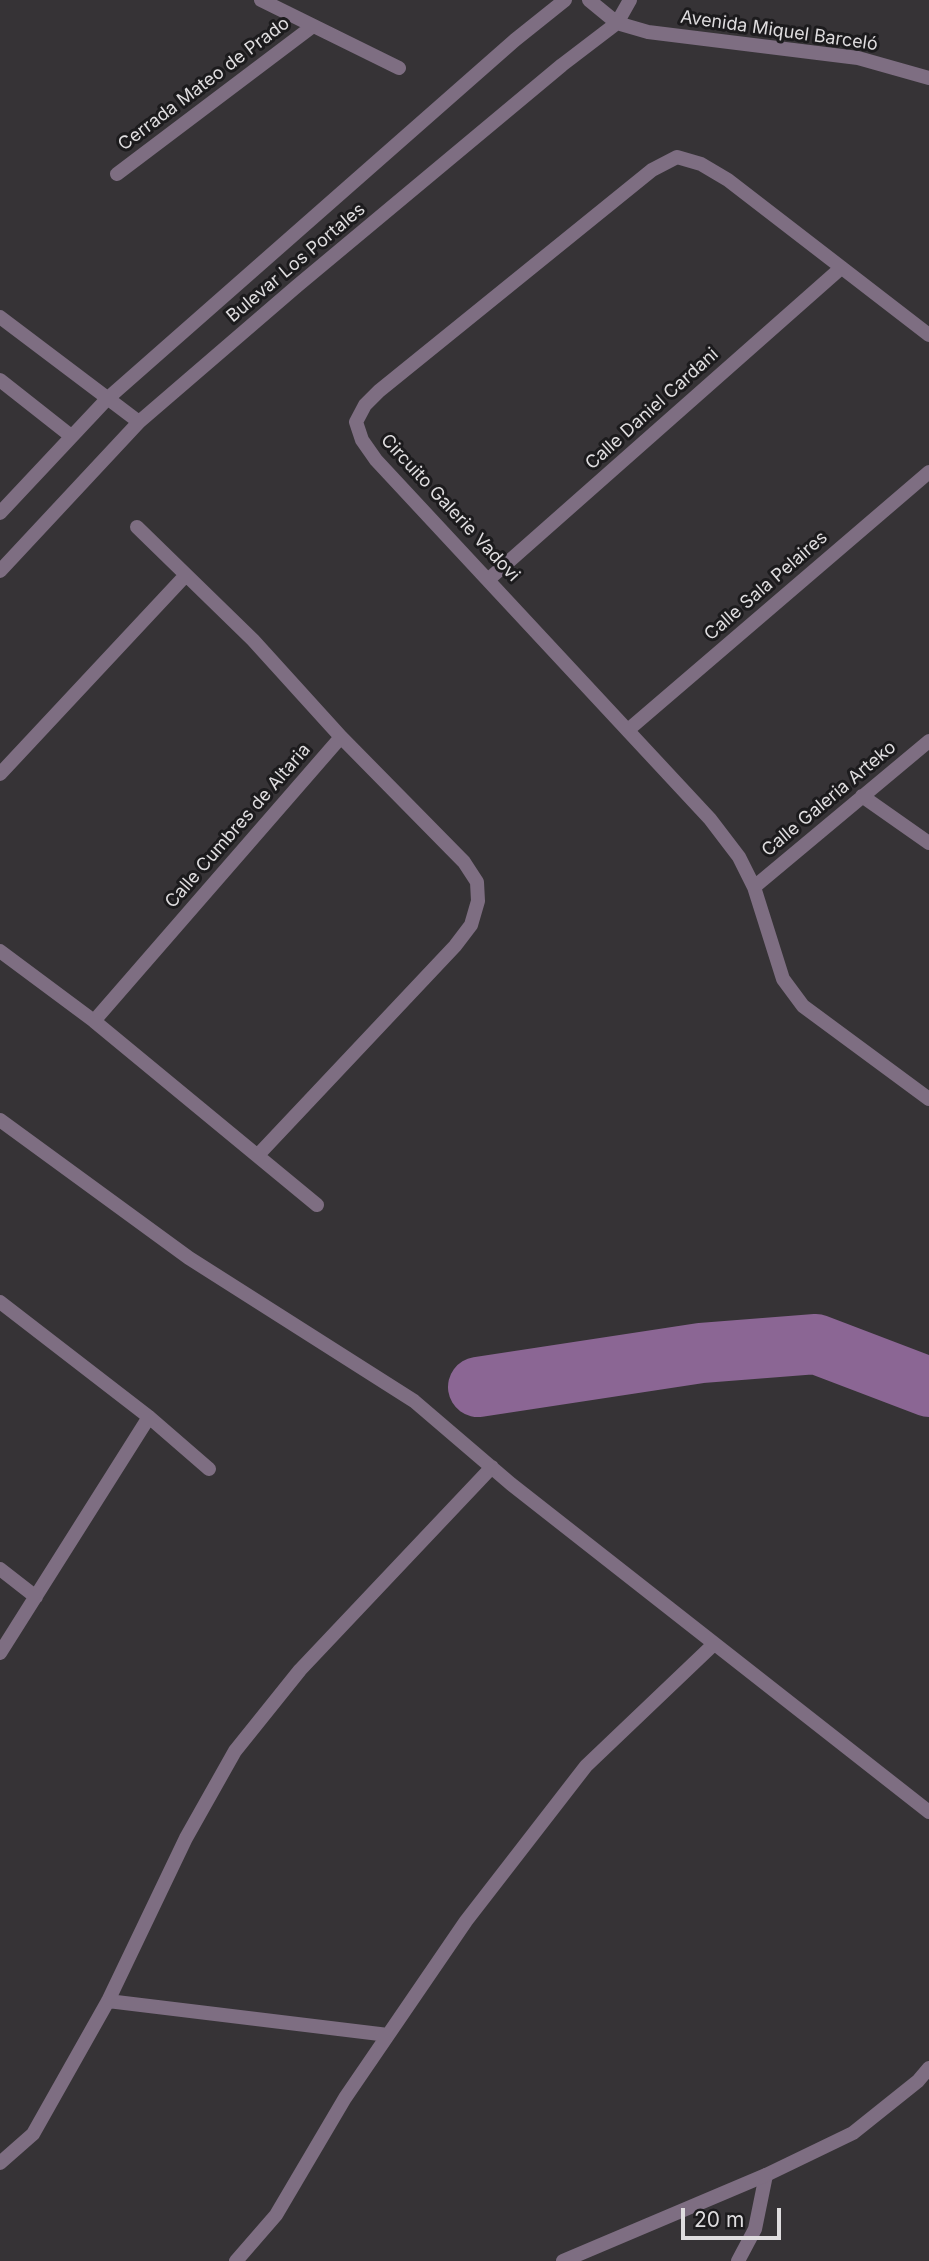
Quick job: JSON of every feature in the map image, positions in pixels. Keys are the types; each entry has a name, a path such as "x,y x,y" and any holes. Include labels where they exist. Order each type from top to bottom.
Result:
{"street":[{"path":"261,0 398,68"},
{"name":"Bulevar Los Portales","path":"0,513 107,399 515,40 565,0"},
{"name":"Avenida Miquel Barceló","path":"589,0 617,23 688,39 858,58 929,78"},
{"name":"Bulevar Los Portales","path":"0,571 139,422 392,206 562,65 617,23 630,0"},
{"name":"Cerrada Mateo de Prado","path":"117,174 313,26"},
{"name":"Circuito Galerie Vadovi","path":"929,335 728,180 701,164 677,157 652,170 379,391 356,422 362,440 376,460 710,819 739,857 754,887 783,979 803,1006 929,1099"},
{"name":"Calle Daniel Cardani","path":"489,579 841,268"},
{"path":"0,317 139,422"},
{"path":"0,380 71,436"},
{"name":"Calle Sala Pelaires","path":"628,730 929,472"},
{"path":"137,527 253,640 341,737 464,862 477,882 478,901 471,925 455,946 258,1155"},
{"path":"0,774 185,576"},
{"name":"Calle Cumbres de Altaria","path":"94,1021 341,737"},
{"name":"Calle Galeria Arteko","path":"754,887 929,741"},
{"path":"862,796 929,844"},
{"path":"0,950 94,1021 317,1205"},
{"path":"0,1120 189,1258 414,1401 492,1467 929,1812"},
{"path":"0,1302 149,1417 209,1469"},
{"path":"0,1653 149,1417"},
{"path":"0,2163 33,2134 108,2001 186,1838 235,1751 300,1670 492,1467"},
{"path":"0,1569 36,1597"},
{"path":"236,2261 276,2215 345,2098 466,1921 586,1766 714,1644"},
{"path":"108,2001 388,2035"},
{"path":"562,2261 766,2175 853,2133 918,2081 929,2068"},
{"path":"738,2261 755,2229 766,2175"}],"waterway":[{"path":"478,1387 701,1353 816,1344 929,1387"}]}
